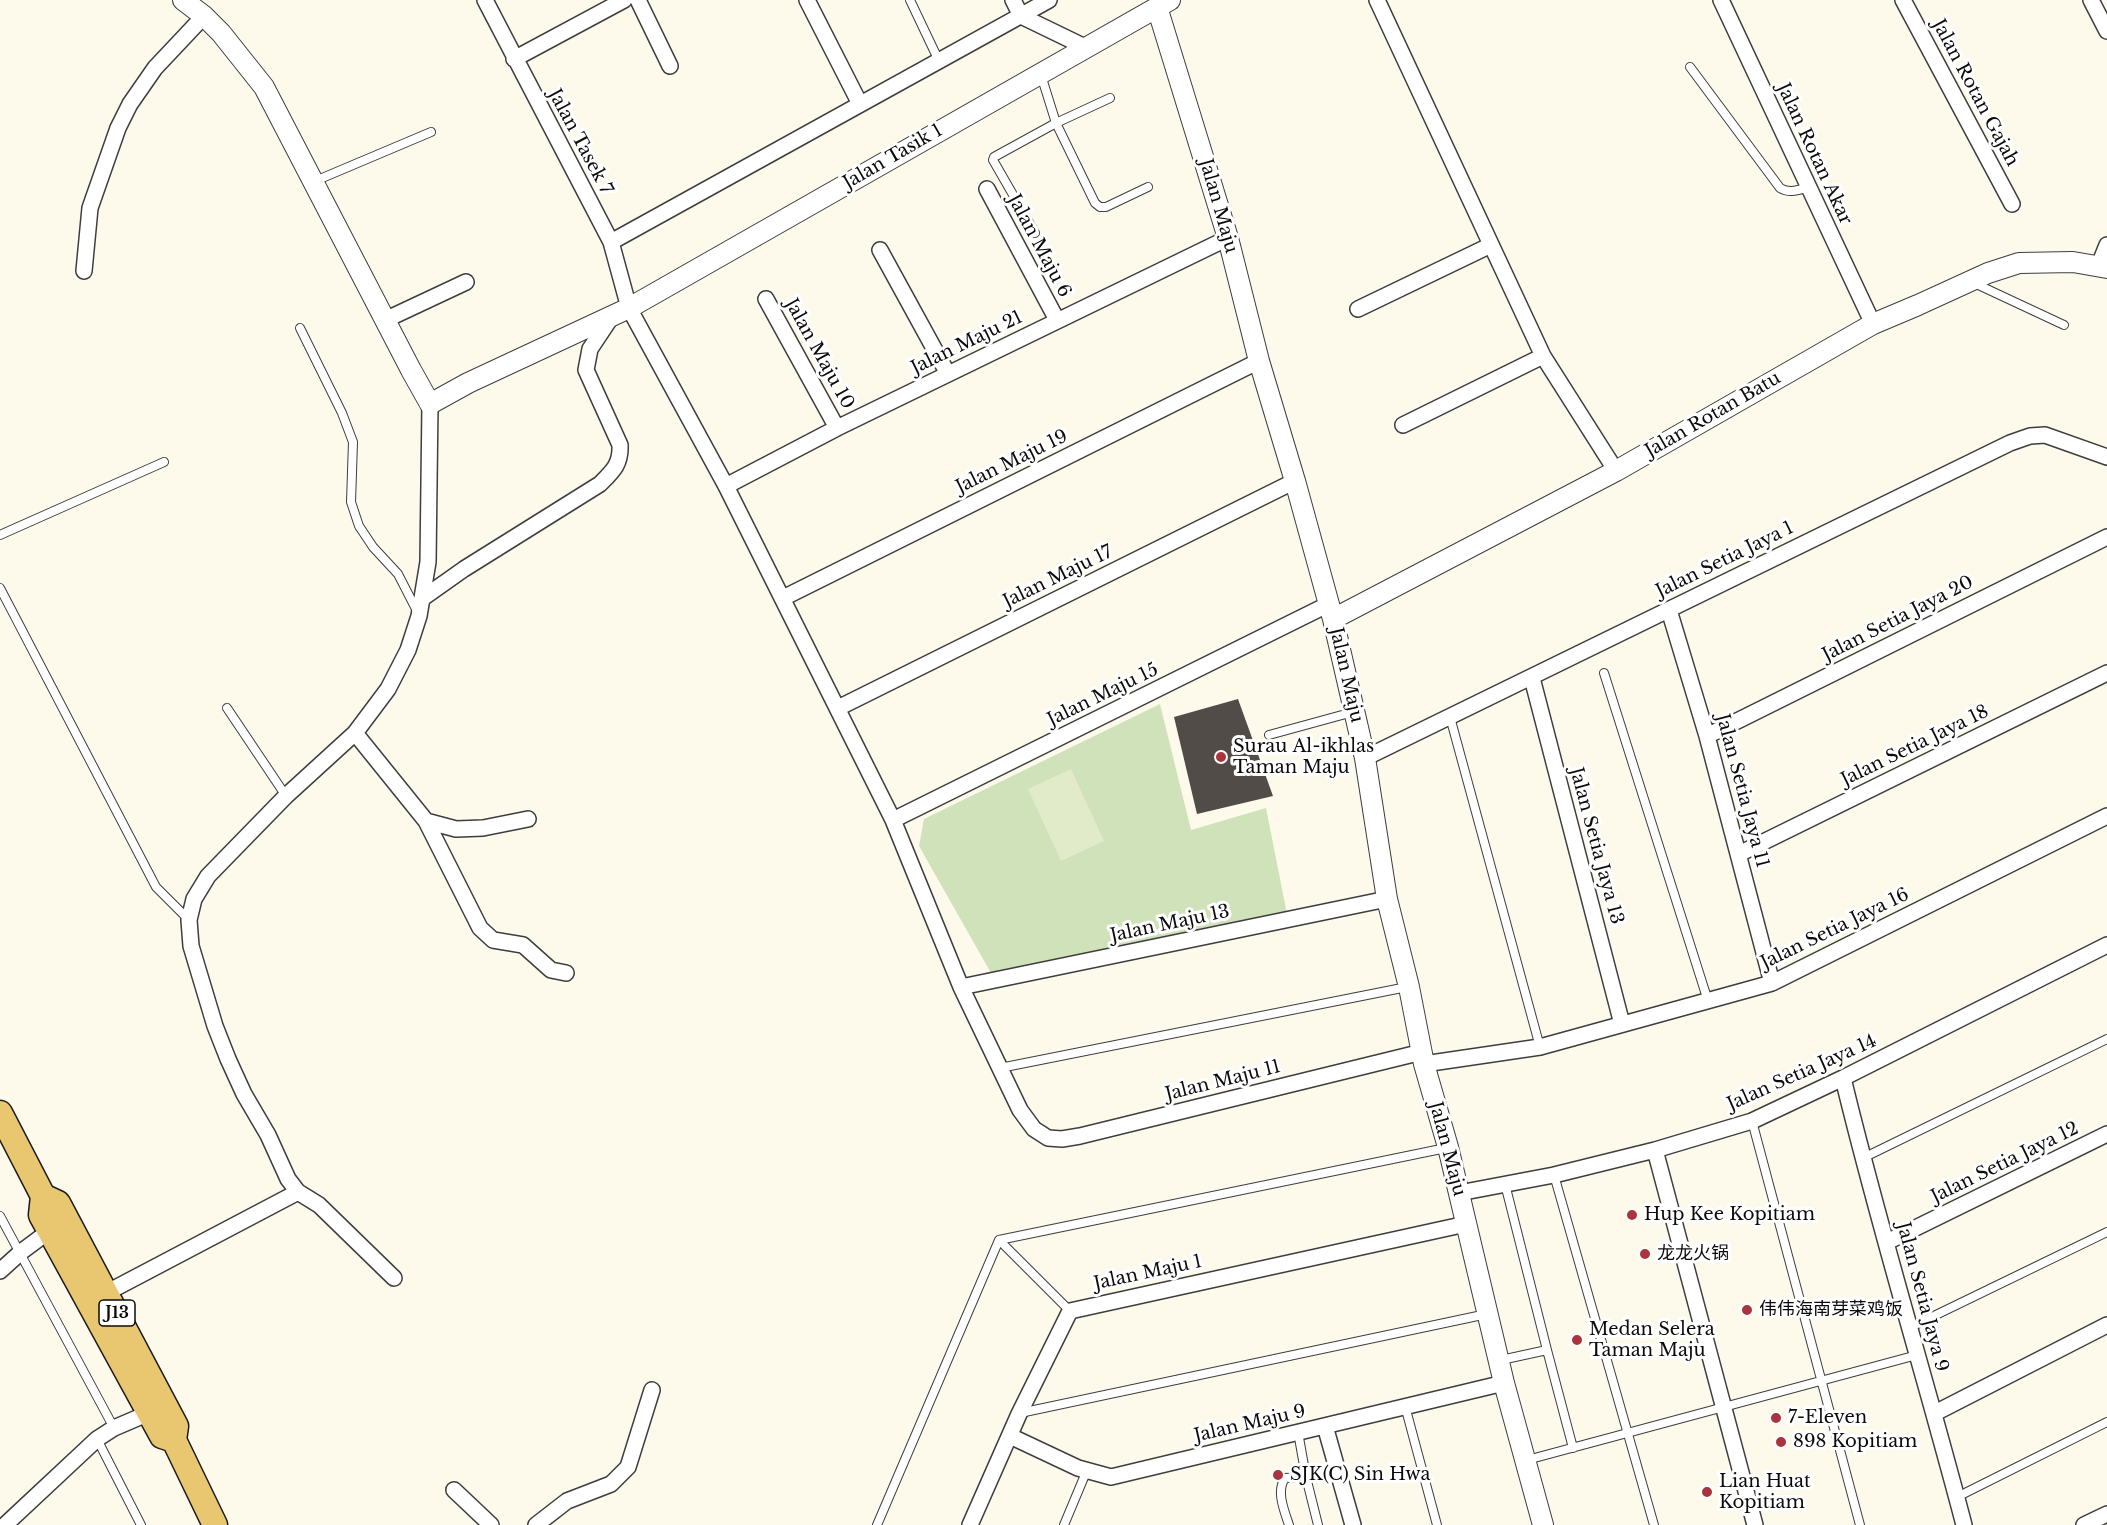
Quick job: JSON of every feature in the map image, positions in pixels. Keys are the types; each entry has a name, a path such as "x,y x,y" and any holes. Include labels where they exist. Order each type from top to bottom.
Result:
{"main road":[{"name":"J13","path":"0,1113 43,1196 58,1203 58,1225 158,1410"},
{"name":"J13","path":"58,1225 106,1293 158,1410 162,1436 174,1440 215,1525"}],"street":[{"path":"183,0 204,16 238,53 264,87 430,404 428,562 419,616 408,650 388,690 355,733 286,796 208,876 194,899 189,920 191,946 215,1026 244,1094 268,1135 288,1179 298,1192 319,1205 394,1278"},
{"name":"Jalan Tasek 7","path":"484,0 611,242 621,312 726,486 783,598 893,820 961,987 1020,1110 1034,1129"},
{"path":"514,58 624,0"},
{"path":"638,0 670,66"},
{"path":"807,0 860,104"},
{"path":"1013,0 1020,16 1085,47"},
{"path":"611,242 1049,0"},
{"path":"1377,0 1543,356 1616,471"},
{"name":"Jalan Rotan Akar","path":"1721,0 1873,324"},
{"name":"Jalan Rotan Gajah","path":"1903,0 2012,204"},
{"path":"2091,0 2107,31"},
{"name":"Jalan Tasik 1","path":"430,404 468,383 621,312 1154,7"},
{"name":"Jalan Maju","path":"1154,7 1228,238 1259,361 1331,612 1365,758 1387,899 1409,987 1423,1058 1448,1148 1504,1383 1543,1525"},
{"path":"84,272 90,208 118,128 130,104 155,68 204,16"},
{"name":"Jalan Maju 6","path":"987,189 1057,320"},
{"name":"Jalan Maju 21","path":"726,486 837,428 1228,238"},
{"path":"1358,309 1491,245"},
{"path":"2103,266 2107,245"},
{"path":"880,250 948,374"},
{"name":"Jalan Rotan Batu","path":"1331,612 1616,471 1873,324 1988,273 2019,263 2073,262 2103,266"},
{"path":"385,320 466,282"},
{"name":"Jalan Maju 10","path":"766,299 837,428"},
{"path":"423,598 600,484 616,468 621,458 620,445 586,370 590,349 621,312"},
{"path":"1403,425 1543,356"},
{"name":"Jalan Maju 19","path":"783,598 1259,361"},
{"name":"Jalan Setia Jaya 1","path":"1365,758 1995,450 2030,436 2045,435 2107,457"},
{"name":"Jalan Maju 17","path":"838,708 1295,481"},
{"name":"Jalan Setia Jaya 20","path":"1707,736 2107,537"},
{"name":"Jalan Setia Jaya 11","path":"1669,609 1707,736 1772,983"},
{"name":"Jalan Maju 15","path":"893,820 1331,612"},
{"name":"Jalan Setia Jaya 18","path":"1739,854 2107,673"},
{"name":"Jalan Setia Jaya 13","path":"1532,678 1622,1024"},
{"path":"355,733 426,820 480,928 486,935 493,940 523,945 551,970 566,973"},
{"name":"Jalan Setia Jaya 16","path":"1423,1058 1540,1047 1772,983 2107,816"},
{"path":"426,820 456,829 483,828 528,819"},
{"name":"Jalan Maju 13","path":"961,987 1387,899"},
{"name":"Jalan Setia Jaya 14","path":"1459,1193 1554,1175 1655,1150 1752,1120 1843,1078 2107,945"},
{"name":"Jalan Maju 11","path":"1034,1129 1048,1138 1062,1139 1080,1136 1423,1058"},
{"name":"Jalan Setia Jaya 9","path":"1843,1078 1964,1525"},
{"name":"Jalan Setia Jaya 12","path":"1887,1242 2107,1134"},
{"path":"1655,1150 1755,1525"},
{"path":"106,1293 298,1192"},
{"name":"Jalan Maju 1","path":"1070,1311 1466,1224"},
{"path":"0,1271 21,1252 58,1225"},
{"path":"970,1525 1019,1414 1070,1311"},
{"path":"1935,1413 2107,1325"},
{"name":"Jalan Maju 9","path":"1010,1436 1078,1468 1111,1477 1504,1383"},
{"path":"536,1525 567,1501 611,1484 628,1467 652,1390"},
{"path":"5,1525 97,1439 114,1428 158,1410"},
{"path":"1325,1426 1353,1525"},
{"path":"454,1490 490,1525"},
{"path":"2084,1525 2107,1514"}],"lane":[{"path":"910,0 939,61"},
{"path":"1690,66 1780,188 1794,192 1809,187"},
{"path":"1040,74 1056,123 1095,203 1100,207 1106,207 1148,187"},
{"path":"1035,233 993,160 994,157 1056,123 1110,98"},
{"path":"314,182 431,132"},
{"path":"1970,281 2064,325"},
{"path":"300,328 342,413 352,442 351,502 359,526 373,547 398,574 419,616"},
{"path":"0,535 164,462"},
{"path":"0,588 156,887 189,920"},
{"path":"1604,673 1708,1000"},
{"path":"226,708 286,796"},
{"path":"1269,735 1353,712"},
{"path":"1450,717 1540,1047"},
{"path":"1000,1068 1409,987"},
{"path":"1863,1158 2107,1039"},
{"path":"1752,1120 1860,1525"},
{"path":"999,1240 1448,1148"},
{"path":"1554,1175 1654,1525"},
{"path":"1505,1184 1573,1448"},
{"path":"0,1216 114,1428"},
{"path":"1909,1328 2107,1232"},
{"path":"999,1240 1070,1311"},
{"path":"877,1525 999,1240"},
{"path":"1019,1414 1489,1314"},
{"path":"1499,1360 1547,1350"},
{"path":"1525,1460 1917,1355"},
{"path":"1405,1406 1437,1525"},
{"path":"1957,1497 2107,1422"},
{"path":"1298,1432 1318,1525"},
{"path":"97,1439 141,1525"},
{"path":"1064,1525 1087,1470"},
{"path":"1288,1525 1282,1503 1281,1484 1285,1478 1306,1477"}],"green space":[{"path":"1160,704 1191,830 1266,808 1287,914 991,973 919,846 924,819"},
{"path":"1071,769 1104,841 1061,861 1028,789"}],"building":[{"name":"Surau Al-ikhlas Taman Maju","path":"1238,699 1273,796 1197,814 1174,717"}],"place":[{"name":"Surau Al-ikhlas Taman Maju","path":"1221,757"},
{"name":"Hup Kee Kopitiam","path":"1632,1215"},
{"name":"龙龙火锅","path":"1645,1254"},
{"name":"伟伟海南芽菜鸡饭","path":"1747,1310"},
{"name":"Medan Selera Taman Maju","path":"1577,1340"},
{"name":"7-Eleven","path":"1776,1418"},
{"name":"898 Kopitiam","path":"1781,1442"},
{"name":"SJK(C) Sin Hwa","path":"1278,1475"},
{"name":"Lian Huat Kopitiam","path":"1707,1492"}]}
